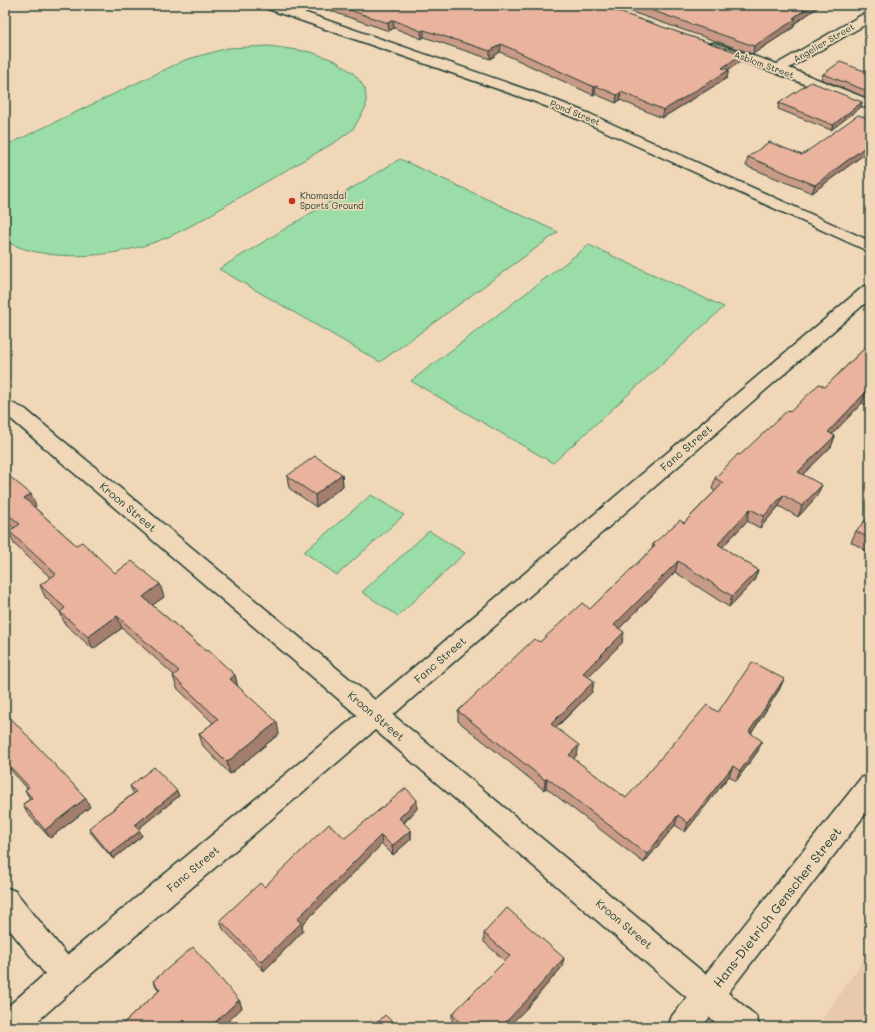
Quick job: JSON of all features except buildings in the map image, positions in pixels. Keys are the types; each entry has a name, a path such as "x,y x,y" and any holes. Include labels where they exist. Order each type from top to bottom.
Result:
{"street":[{"name":"Pond Street","path":"270,5 565,109 624,134 870,247"},
{"name":"Angelier Street","path":"778,69 870,16"},
{"name":"Asblom Street","path":"704,43 778,69 870,105"},
{"name":"Fanc Street","path":"8,1027 66,976 375,715 870,290"},
{"name":"Kroon Street","path":"5,408 18,414 745,1027"},
{"name":"Hans-Dietrich Genscher Street","path":"683,1027 870,787"},
{"path":"5,901 66,976"}],"shaded area":[{"path":"870,950 870,1027 817,1027 846,985"}],"green space":[{"path":"269,46 311,52 336,61 353,73 365,89 366,107 353,129 337,141 198,222 150,244 108,253 86,256 65,256 23,249 5,241 5,146 185,60 228,48"},
{"path":"400,159 558,232 380,362 219,269"},
{"path":"589,245 724,307 553,463 411,381"},
{"path":"371,495 404,515 337,575 304,552"},
{"path":"429,531 465,553 398,616 362,592"}],"place":[{"name":"Khomasdal Sports Ground","path":"292,201"}]}
